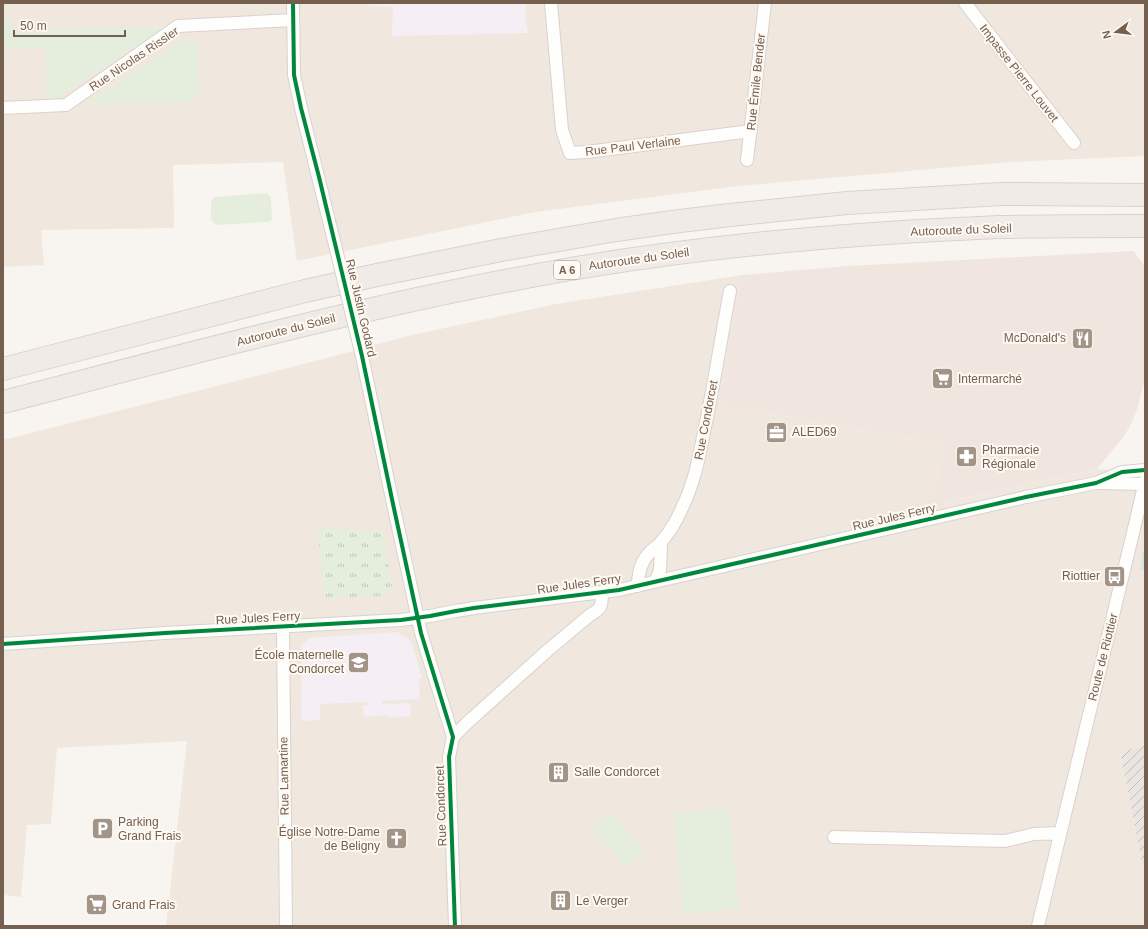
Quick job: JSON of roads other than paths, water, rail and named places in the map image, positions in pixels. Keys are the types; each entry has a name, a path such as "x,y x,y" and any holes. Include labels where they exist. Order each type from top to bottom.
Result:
{"highway":[{"path":"3,369 298,293 377,275 501,250 616,230 730,215 847,204 1000,194 1145,194"},
{"name":"Autoroute du Soleil","path":"3,402 385,306 524,278 617,262 735,246 850,235 1002,227 1145,226"}],"street":[{"name":"Rue Justin Godard","path":"293,3 294,75 362,356 418,618"},
{"name":"Rue Paul Verlaine","path":"551,3 562,130 570,153 751,131"},
{"name":"Rue Émile Bender","path":"747,160 765,3"},
{"name":"Impasse Pierre Louvet","path":"965,3 1074,143"},
{"name":"Rue Nicolas Rissler","path":"3,108 66,105 178,26 293,20"},
{"name":"Rue Condorcet","path":"638,586 640,569 644,559 661,542 674,523 683,507 693,483 711,400 730,291"},
{"name":"Rue Jules Ferry","path":"1096,483 1122,472 1145,470"},
{"name":"Rue Jules Ferry","path":"3,644 418,618 474,608 619,590 1026,497 1096,483 1145,482"},
{"name":"Route de Riottier","path":"1038,926 1145,482"},
{"path":"655,582 660,570 661,542"},
{"path":"453,737 547,651 590,615 598,611 602,601 602,592"},
{"name":"Rue Condorcet","path":"418,618 453,737 449,757 455,926"},
{"name":"Rue Lamartine","path":"283,626 286,926"},
{"path":"834,837 1005,841 1034,834 1060,833"}],"place":[{"name":"McDonald's","path":"1082,338"},
{"name":"Intermarché","path":"943,379"},
{"name":"ALED69","path":"777,432"},
{"name":"Pharmacie Régionale","path":"967,457"},
{"name":"Riottier","path":"1115,576"},
{"name":"École maternelle Condorcet","path":"359,662"},
{"name":"Salle Condorcet","path":"559,772"},
{"name":"Parking Grand Frais","path":"102,829"},
{"name":"Église Notre-Dame de Beligny","path":"396,839"},
{"name":"Le Verger","path":"560,901"},
{"name":"Grand Frais","path":"97,905"}]}
